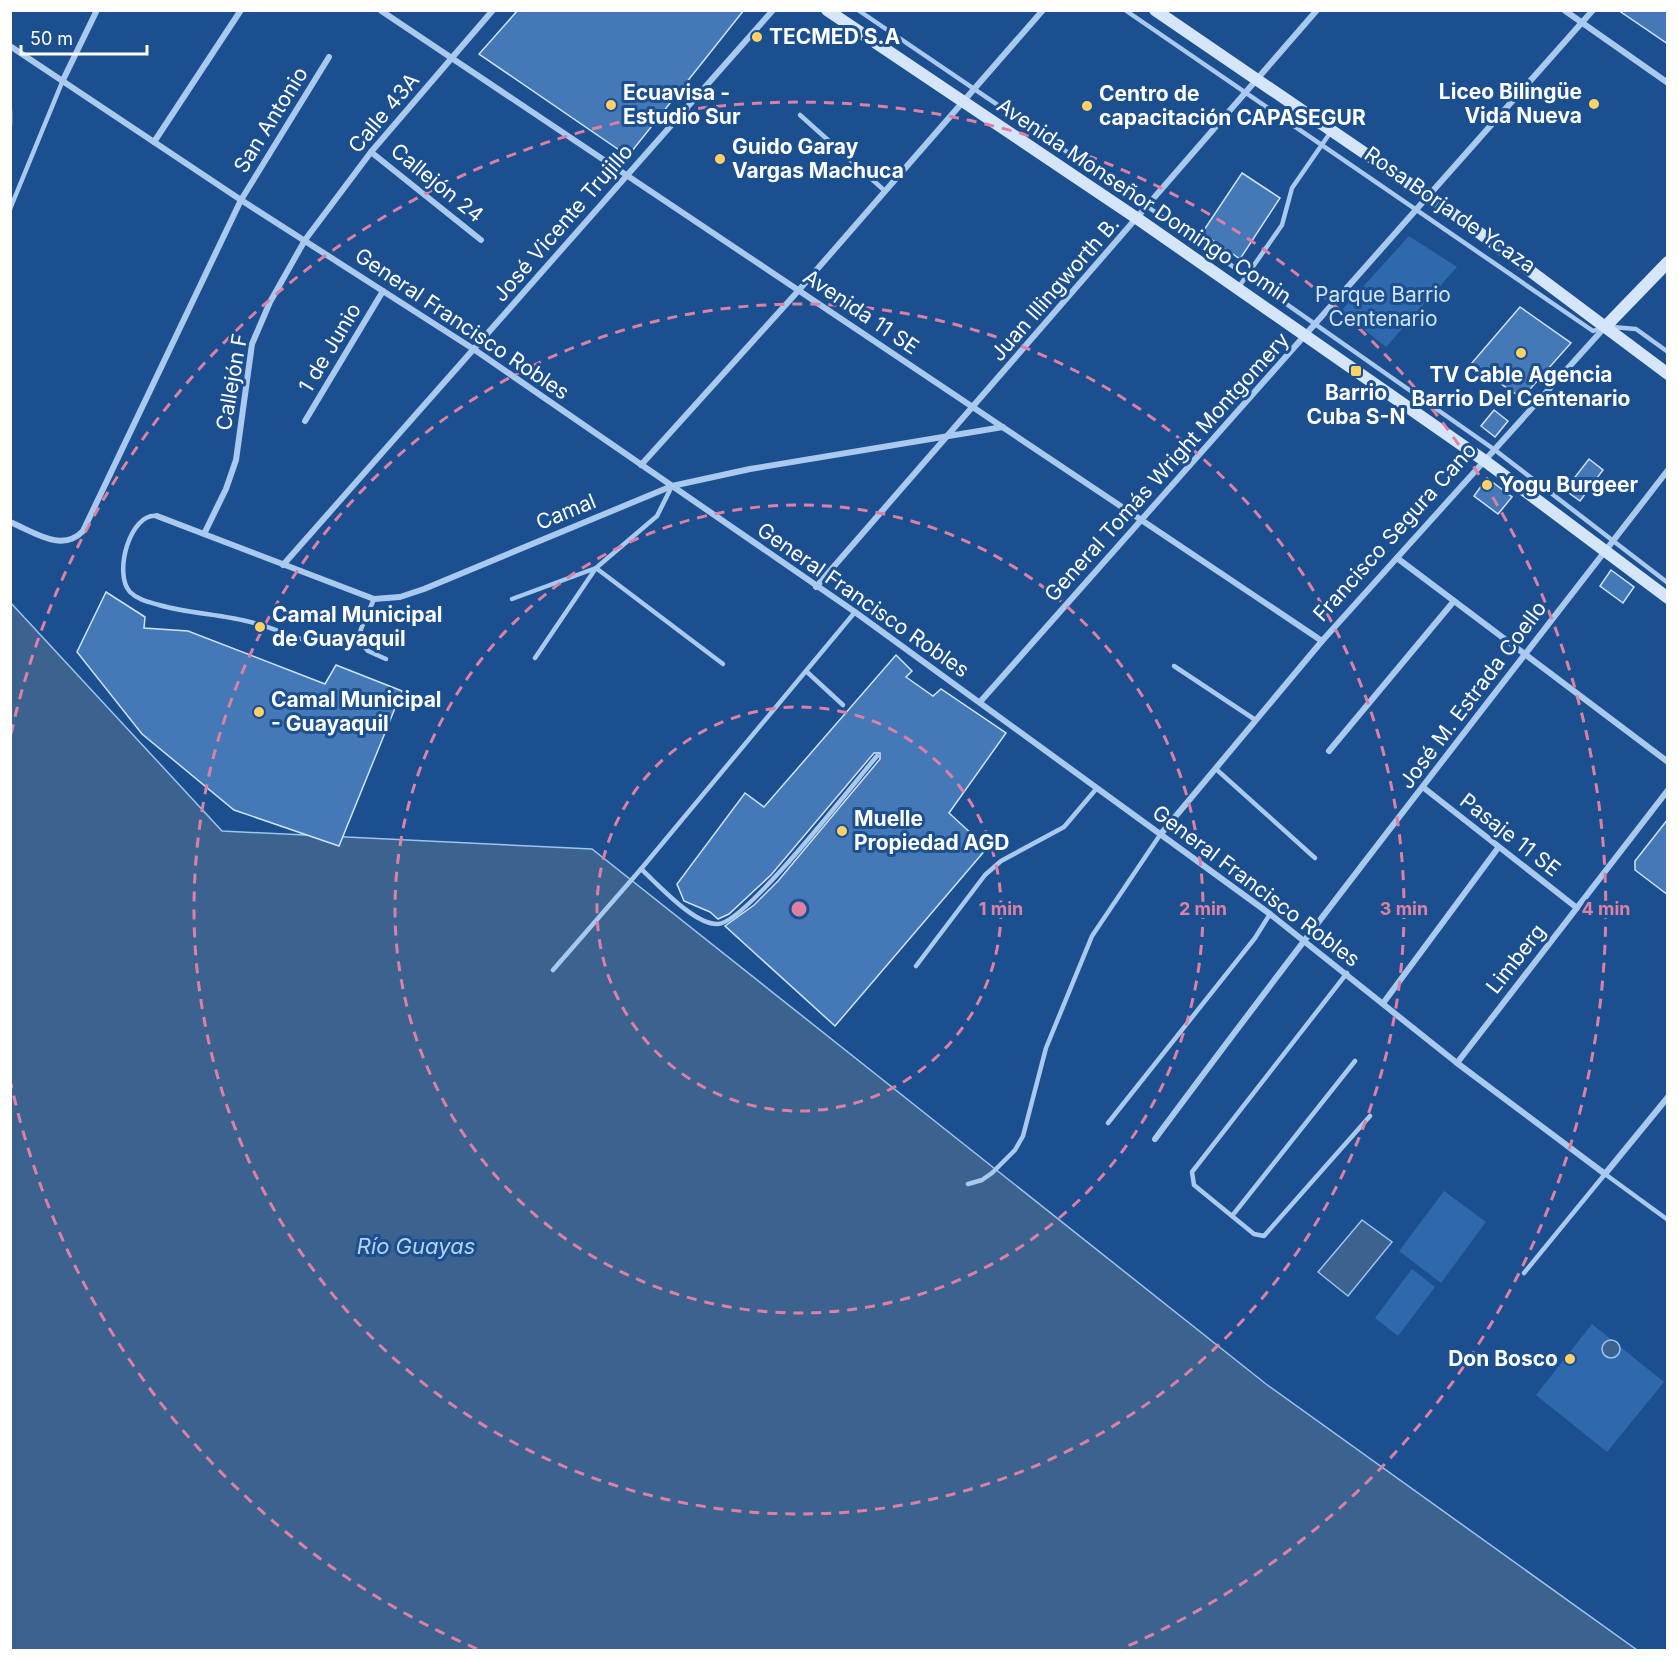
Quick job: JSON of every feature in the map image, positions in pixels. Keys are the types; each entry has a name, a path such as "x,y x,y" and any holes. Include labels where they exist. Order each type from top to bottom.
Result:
{"main road":[{"name":"Avenida Monseñor Domingo Comin","path":"827,10 1238,288 1608,547 1668,598"},
{"name":"Rosa Borja de Ycaza","path":"1155,10 1427,197 1606,326 1668,374"},
{"name":"Francisco Segura Cano","path":"1606,326 1668,262"}],"street":[{"path":"63,80 97,10"},
{"path":"154,142 241,10"},
{"name":"Avenida 11 SE","path":"380,10 1322,641"},
{"name":"Calle 43A","path":"305,240 371,152 493,10"},
{"name":"José Vicente Trujillo","path":"283,565 773,10"},
{"path":"641,465 1043,10"},
{"name":"Juan Illingworth B.","path":"816,586 945,437 974,408 1317,10"},
{"path":"1564,10 1668,82"},
{"name":"General Tomás Wright Montgomery","path":"980,702 1593,10"},
{"name":"General Francisco Robles","path":"10,46 241,200 475,350 855,612 1270,914 1384,1002 1457,1063 1605,1174"},
{"name":"San Antonio","path":"10,522 60,543 75,539 83,531 241,200 330,57"},
{"name":"Callejón 24","path":"371,152 481,240"},
{"name":"Callejón F","path":"204,534 226,489 236,460 252,344 270,302 305,240"},
{"name":"1 de Junio","path":"305,422 383,291"},
{"name":"Francisco Segura Cano","path":"1160,835 1216,769 1254,719 1322,641 1606,326"},
{"name":"Camal","path":"158,516 374,599 400,597 672,486 750,469 1003,427"},
{"name":"José M. Estrada Coello","path":"1155,1139 1303,939 1424,788 1668,470"},
{"path":"1397,558 1668,762"},
{"path":"1329,751 1454,601"},
{"name":"Pasaje 11 SE","path":"1424,788 1577,908"},
{"name":"Limberg","path":"1457,1063 1668,790"},
{"path":"1384,1002 1498,848"},
{"path":"1605,1174 1668,1097"}],"lane":[{"name":"Avenida Monseñor Domingo Comin","path":"858,10 1248,276 1495,450 1608,547 1668,582"},
{"name":"Rosa Borja de Ycaza","path":"1125,10 1593,331 1606,326 1636,329 1668,352"},
{"path":"10,209 63,80"},
{"path":"10,110 10,125"},
{"path":"800,115 885,191"},
{"path":"1238,288 1282,225 1292,188 1331,131"},
{"path":"535,658 596,568 657,516 672,486"},
{"path":"158,516 150,515 136,526 122,568 124,581 130,592 141,600 169,608 252,622 323,645 336,646 359,640"},
{"path":"512,599 596,568"},
{"path":"596,568 723,664"},
{"path":"374,599 361,629 359,640 368,651 386,659"},
{"path":"553,970 641,869 855,612"},
{"path":"1174,666 1254,719"},
{"path":"806,671 843,705"},
{"path":"641,869 699,919 712,924 727,922 752,903 877,756"},
{"path":"1216,769 1315,858"},
{"path":"916,966 985,875 1001,861 1064,827 1097,788"},
{"path":"968,1184 982,1180 992,1173 1015,1150 1023,1136 1046,1048 1092,936 1160,835"},
{"path":"1108,1123 1255,938 1270,914"},
{"path":"1347,973 1192,1172 1194,1185 1254,1234 1264,1236 1270,1233 1370,1116"},
{"path":"1232,1216 1355,1061"},
{"path":"1524,1273 1605,1174"},
{"name":"General Francisco Robles","path":"1605,1174 1668,1220"}],"green space":[{"name":"Parque Barrio Centenario","path":"1409,236 1457,267 1386,347 1341,311"},
{"path":"1444,1191 1486,1222 1441,1283 1399,1251"},
{"path":"1412,1269 1435,1287 1398,1336 1375,1318"},
{"path":"1592,1324 1664,1382 1607,1452 1536,1395"}],"water":[{"name":"Río Guayas","path":"10,602 222,831 592,849 1266,1384 1637,1650 11,1650"},
{"path":"1362,1220 1392,1242 1348,1296 1318,1272"},
{"path":"1611,1340 1619,1345 1620,1349 1615,1357 1611,1358 1603,1353 1602,1349 1607,1341"}],"building":[{"name":"Ecuavisa - Estudio Sur","path":"518,10 744,10 628,156 479,54"},
{"path":"1618,10 1668,10 1668,44"},
{"path":"1242,173 1280,198 1240,259 1202,233"},
{"name":"TV Cable Agencia Barrio Del Centenario","path":"1520,307 1571,343 1522,398 1471,364"},
{"path":"1494,410 1508,421 1495,437 1481,426"},
{"path":"1589,459 1603,470 1580,501 1565,490"},
{"path":"1487,478 1512,497 1498,514 1474,496"},
{"path":"1611,570 1634,587 1623,603 1600,586"},
{"name":"Camal Municipal - Guayaquil","path":"106,592 145,617 144,628 188,631 325,684 336,665 402,691 339,846 234,810 142,734 77,652"},
{"name":"Muelle Propiedad AGD","path":"896,655 912,671 906,677 933,696 941,689 1006,733 949,813 987,848 835,1026 725,926 754,905 778,881 880,759 880,753 874,753 771,875 729,914 718,919 710,912 684,901 677,884 745,793 764,807"},
{"path":"1668,819 1668,895 1635,870 1635,861"}],"place":[{"name":"TECMED S.A","path":"757,37"},
{"name":"Liceo Bilingüe Vida Nueva","path":"1594,104"},
{"name":"Ecuavisa - Estudio Sur","path":"611,105"},
{"name":"Centro de capacitación CAPASEGUR","path":"1087,106"},
{"name":"Guido Garay Vargas Machuca","path":"720,159"},
{"name":"TV Cable Agencia Barrio Del Centenario","path":"1521,353"},
{"name":"Barrio Cuba S-N","path":"1356,371"},
{"name":"Yogu Burgeer","path":"1487,485"},
{"name":"Camal Municipal de Guayaquil","path":"260,627"},
{"name":"Camal Municipal - Guayaquil","path":"259,712"},
{"name":"Muelle Propiedad AGD","path":"842,831"},
{"name":"Don Bosco","path":"1570,1359"}]}
